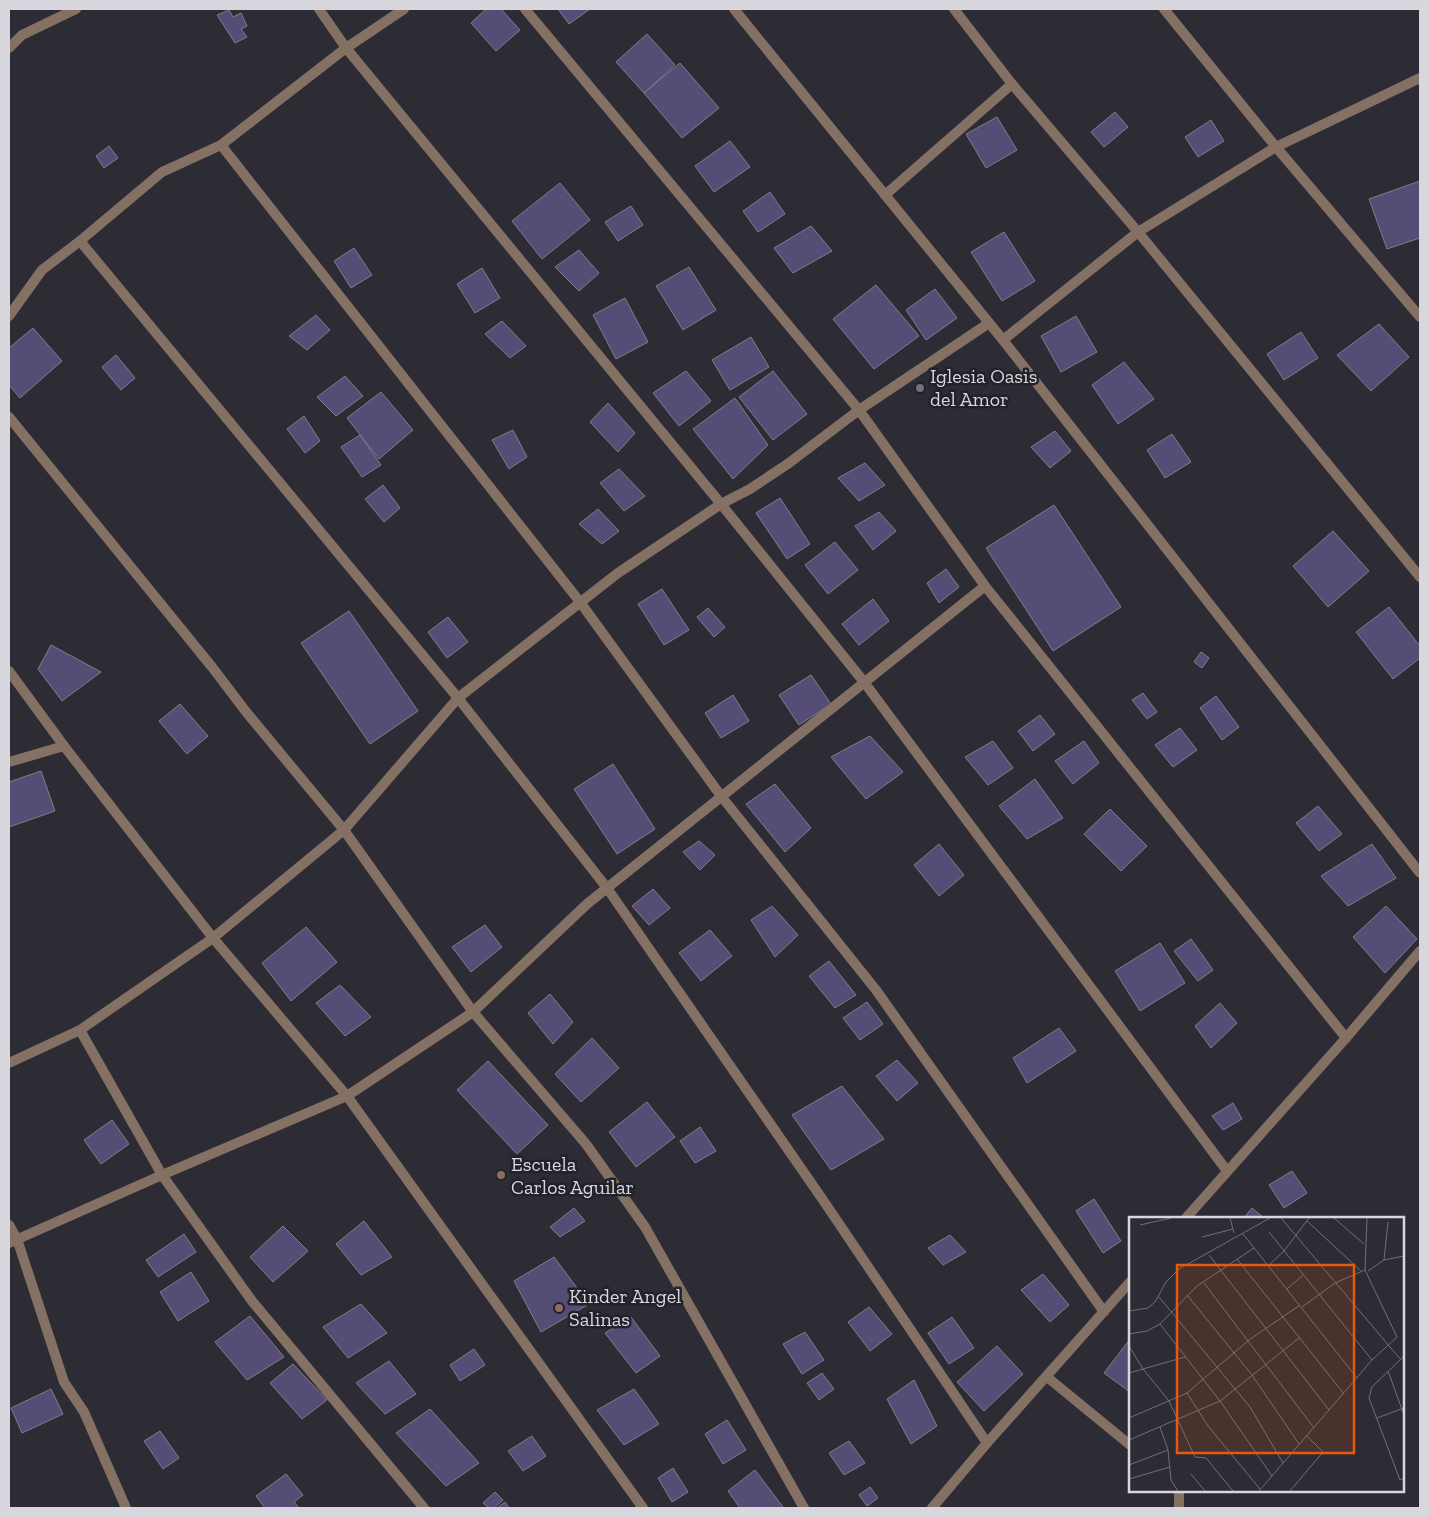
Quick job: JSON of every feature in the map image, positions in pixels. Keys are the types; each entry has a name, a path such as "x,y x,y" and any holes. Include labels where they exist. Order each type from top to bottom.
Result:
{"street":[{"path":"9,48 22,35 76,9"},
{"path":"320,9 346,48 721,504 864,682 1227,1171"},
{"path":"9,316 42,270 80,241 162,172 221,145 346,48 404,9"},
{"path":"525,9 859,410 984,586 1346,1038"},
{"path":"734,9 1004,340 1420,872"},
{"path":"954,9 1012,84 1138,232 1420,577"},
{"path":"1164,9 1276,147 1420,317"},
{"path":"1004,340 1138,232 1276,147 1420,78"},
{"path":"885,195 1012,84"},
{"path":"221,145 580,602 721,796 876,990 1104,1312"},
{"path":"80,241 458,698 607,888 823,1200 987,1443"},
{"path":"9,1063 80,1030 213,938 344,830 458,698 618,573 721,504 766,479 859,410 989,323"},
{"path":"9,418 344,830 473,1012 586,1144 646,1227 804,1508"},
{"path":"13,1241 162,1174 347,1096 473,1012 587,904 984,586"},
{"path":"9,670 64,746 213,938 347,1096 643,1508"},
{"path":"9,762 64,746"},
{"path":"1187,1217 1346,1038 1420,951"},
{"path":"80,1030 162,1174 252,1301 424,1508"},
{"path":"9,1225 13,1241 64,1382 84,1412 126,1508"},
{"path":"932,1508 1129,1283"},
{"path":"1047,1377 1129,1444"},
{"path":"1179,1492 1179,1508"}],"building":[{"path":"486,9 501,9 520,30 496,51 471,23"},
{"path":"558,9 590,9 569,24"},
{"path":"229,10 233,17 241,13 247,26 241,29 247,37 235,43 217,15"},
{"path":"647,34 675,65 644,93 616,62"},
{"path":"680,63 719,108 682,138 644,93"},
{"path":"1115,112 1128,127 1104,147 1091,132"},
{"path":"997,117 1017,150 986,168 966,134"},
{"path":"1211,120 1224,141 1198,157 1185,137"},
{"path":"730,141 750,167 714,192 695,166"},
{"path":"109,146 118,158 104,168 96,156"},
{"path":"1420,181 1420,238 1387,249 1369,199"},
{"path":"560,183 590,220 542,259 512,221"},
{"path":"770,192 785,214 758,232 743,211"},
{"path":"631,206 643,225 618,241 605,222"},
{"path":"811,226 832,251 793,273 774,248"},
{"path":"1004,232 1035,281 1002,301 971,252"},
{"path":"354,248 372,275 351,288 334,261"},
{"path":"579,250 599,273 579,291 555,267"},
{"path":"689,267 716,310 683,330 656,286"},
{"path":"482,268 500,298 475,313 457,284"},
{"path":"876,285 919,336 874,369 833,319"},
{"path":"935,289 957,318 926,340 906,310"},
{"path":"625,298 648,342 616,359 593,315"},
{"path":"316,315 330,330 307,350 289,336"},
{"path":"1076,316 1097,352 1061,372 1041,336"},
{"path":"502,321 526,346 510,358 485,334"},
{"path":"1379,324 1409,357 1371,391 1337,355"},
{"path":"33,328 62,361 20,398 9,385 9,348"},
{"path":"1301,332 1318,358 1284,380 1267,354"},
{"path":"751,337 769,367 730,390 712,360"},
{"path":"116,355 135,378 121,390 102,367"},
{"path":"1124,362 1154,399 1118,424 1092,385"},
{"path":"686,371 711,401 679,426 653,393"},
{"path":"773,371 807,414 773,440 739,397"},
{"path":"345,376 363,396 336,416 317,397"},
{"path":"381,392 413,430 379,459 347,418"},
{"path":"735,398 768,445 733,479 693,429"},
{"path":"608,403 635,433 618,452 590,422"},
{"path":"304,416 320,441 305,453 287,429"},
{"path":"513,430 527,457 509,469 492,440"},
{"path":"1055,431 1071,451 1050,468 1031,447"},
{"path":"1172,434 1191,462 1165,478 1147,450"},
{"path":"360,435 381,465 362,477 341,447"},
{"path":"865,463 885,485 859,501 838,478"},
{"path":"619,469 645,496 624,511 600,483"},
{"path":"383,485 400,508 384,522 365,499"},
{"path":"780,498 810,544 787,559 756,513"},
{"path":"1054,505 1121,607 1053,651 986,548"},
{"path":"598,509 619,531 602,544 579,524"},
{"path":"879,512 896,531 873,550 855,526"},
{"path":"1333,531 1369,571 1328,607 1293,566"},
{"path":"835,542 858,570 828,594 805,565"},
{"path":"946,569 959,587 939,603 927,583"},
{"path":"662,589 689,630 664,645 638,604"},
{"path":"873,599 889,621 859,645 842,624"},
{"path":"1389,607 1420,646 1420,658 1393,679 1356,632"},
{"path":"708,608 725,627 714,637 697,617"},
{"path":"349,611 418,711 370,744 301,643"},
{"path":"448,617 468,642 447,658 428,632"},
{"path":"51,645 101,672 62,701 38,669"},
{"path":"1201,652 1209,658 1202,668 1194,662"},
{"path":"811,675 831,704 799,725 779,695"},
{"path":"1143,693 1157,712 1147,719 1132,700"},
{"path":"733,695 749,721 721,738 705,713"},
{"path":"1216,696 1239,727 1222,740 1200,708"},
{"path":"180,704 208,736 187,754 159,721"},
{"path":"1040,715 1055,734 1033,751 1018,731"},
{"path":"1180,728 1197,750 1173,767 1155,745"},
{"path":"870,736 903,772 866,799 831,757"},
{"path":"993,741 1013,768 988,785 965,757"},
{"path":"1084,741 1099,763 1073,784 1055,761"},
{"path":"613,764 655,829 617,854 574,789"},
{"path":"41,771 55,811 9,827 9,782"},
{"path":"1035,779 1063,818 1027,839 999,806"},
{"path":"775,784 811,828 785,852 746,804"},
{"path":"1318,806 1342,834 1319,851 1296,823"},
{"path":"1110,809 1147,846 1121,871 1084,834"},
{"path":"699,841 715,855 700,870 683,852"},
{"path":"939,844 964,875 939,896 914,865"},
{"path":"1372,844 1396,878 1348,906 1321,876"},
{"path":"653,889 670,908 649,925 632,906"},
{"path":"772,906 798,935 775,957 751,920"},
{"path":"1386,906 1417,939 1385,973 1353,937"},
{"path":"485,925 502,947 471,972 452,947"},
{"path":"306,927 337,962 291,1001 262,963"},
{"path":"710,930 732,956 701,981 679,953"},
{"path":"1191,939 1213,970 1198,981 1174,951"},
{"path":"1160,943 1185,983 1140,1011 1115,971"},
{"path":"829,961 856,995 835,1008 809,976"},
{"path":"340,985 371,1017 345,1036 316,1003"},
{"path":"550,994 573,1022 553,1044 528,1013"},
{"path":"867,1002 883,1024 860,1040 843,1018"},
{"path":"1220,1003 1237,1023 1211,1048 1195,1026"},
{"path":"1059,1028 1076,1051 1027,1083 1013,1058"},
{"path":"592,1038 619,1068 581,1102 555,1074"},
{"path":"897,1060 918,1083 897,1101 876,1076"},
{"path":"488,1061 548,1125 517,1154 457,1090"},
{"path":"842,1086 884,1139 831,1170 792,1115"},
{"path":"647,1102 675,1137 636,1167 609,1132"},
{"path":"1233,1103 1242,1119 1223,1130 1212,1116"},
{"path":"112,1120 129,1144 101,1164 84,1140"},
{"path":"700,1127 716,1151 695,1163 680,1141"},
{"path":"1292,1171 1307,1193 1284,1208 1269,1185"},
{"path":"1094,1199 1121,1241 1103,1253 1076,1211"},
{"path":"574,1208 585,1221 560,1237 550,1227"},
{"path":"1252,1208 1263,1217 1245,1217"},
{"path":"364,1221 392,1257 361,1275 336,1244"},
{"path":"283,1226 308,1251 273,1282 250,1257"},
{"path":"184,1234 196,1252 158,1277 146,1260"},
{"path":"950,1235 966,1252 943,1265 928,1248"},
{"path":"554,1257 589,1304 541,1332 514,1281"},
{"path":"191,1272 209,1301 178,1321 160,1292"},
{"path":"1043,1274 1069,1305 1050,1322 1021,1290"},
{"path":"361,1304 387,1333 348,1358 323,1327"},
{"path":"869,1307 892,1334 870,1351 848,1322"},
{"path":"250,1316 284,1357 247,1380 215,1342"},
{"path":"631,1317 660,1356 636,1373 605,1333"},
{"path":"952,1317 974,1348 949,1364 928,1333"},
{"path":"805,1332 824,1360 802,1374 783,1344"},
{"path":"1129,1340 1129,1391 1104,1373"},
{"path":"997,1346 1023,1374 984,1411 957,1382"},
{"path":"474,1349 485,1365 460,1381 450,1365"},
{"path":"389,1361 416,1394 385,1414 356,1383"},
{"path":"293,1364 327,1400 302,1419 270,1383"},
{"path":"822,1373 834,1389 819,1400 807,1383"},
{"path":"914,1380 937,1426 911,1444 887,1399"},
{"path":"51,1389 63,1414 22,1433 11,1408"},
{"path":"634,1389 659,1424 624,1445 597,1410"},
{"path":"430,1409 479,1463 446,1486 396,1433"},
{"path":"727,1420 746,1450 723,1464 705,1434"},
{"path":"160,1431 179,1458 163,1469 144,1441"},
{"path":"532,1436 546,1456 523,1471 508,1451"},
{"path":"849,1441 865,1463 844,1475 829,1453"},
{"path":"673,1468 688,1492 672,1502 658,1478"},
{"path":"755,1470 782,1508 740,1508 728,1491"},
{"path":"286,1474 303,1495 294,1502 299,1508 265,1508 256,1496"},
{"path":"870,1487 878,1498 867,1506 859,1495"},
{"path":"495,1492 503,1500 494,1508 489,1508 483,1503"},
{"path":"505,1502 509,1508 497,1508"}],"place":[{"name":"Iglesia Oasis del Amor","path":"920,388"},
{"name":"Escuela Carlos Aguilar","path":"501,1175"},
{"name":"Kinder Angel Salinas","path":"559,1308"}]}
